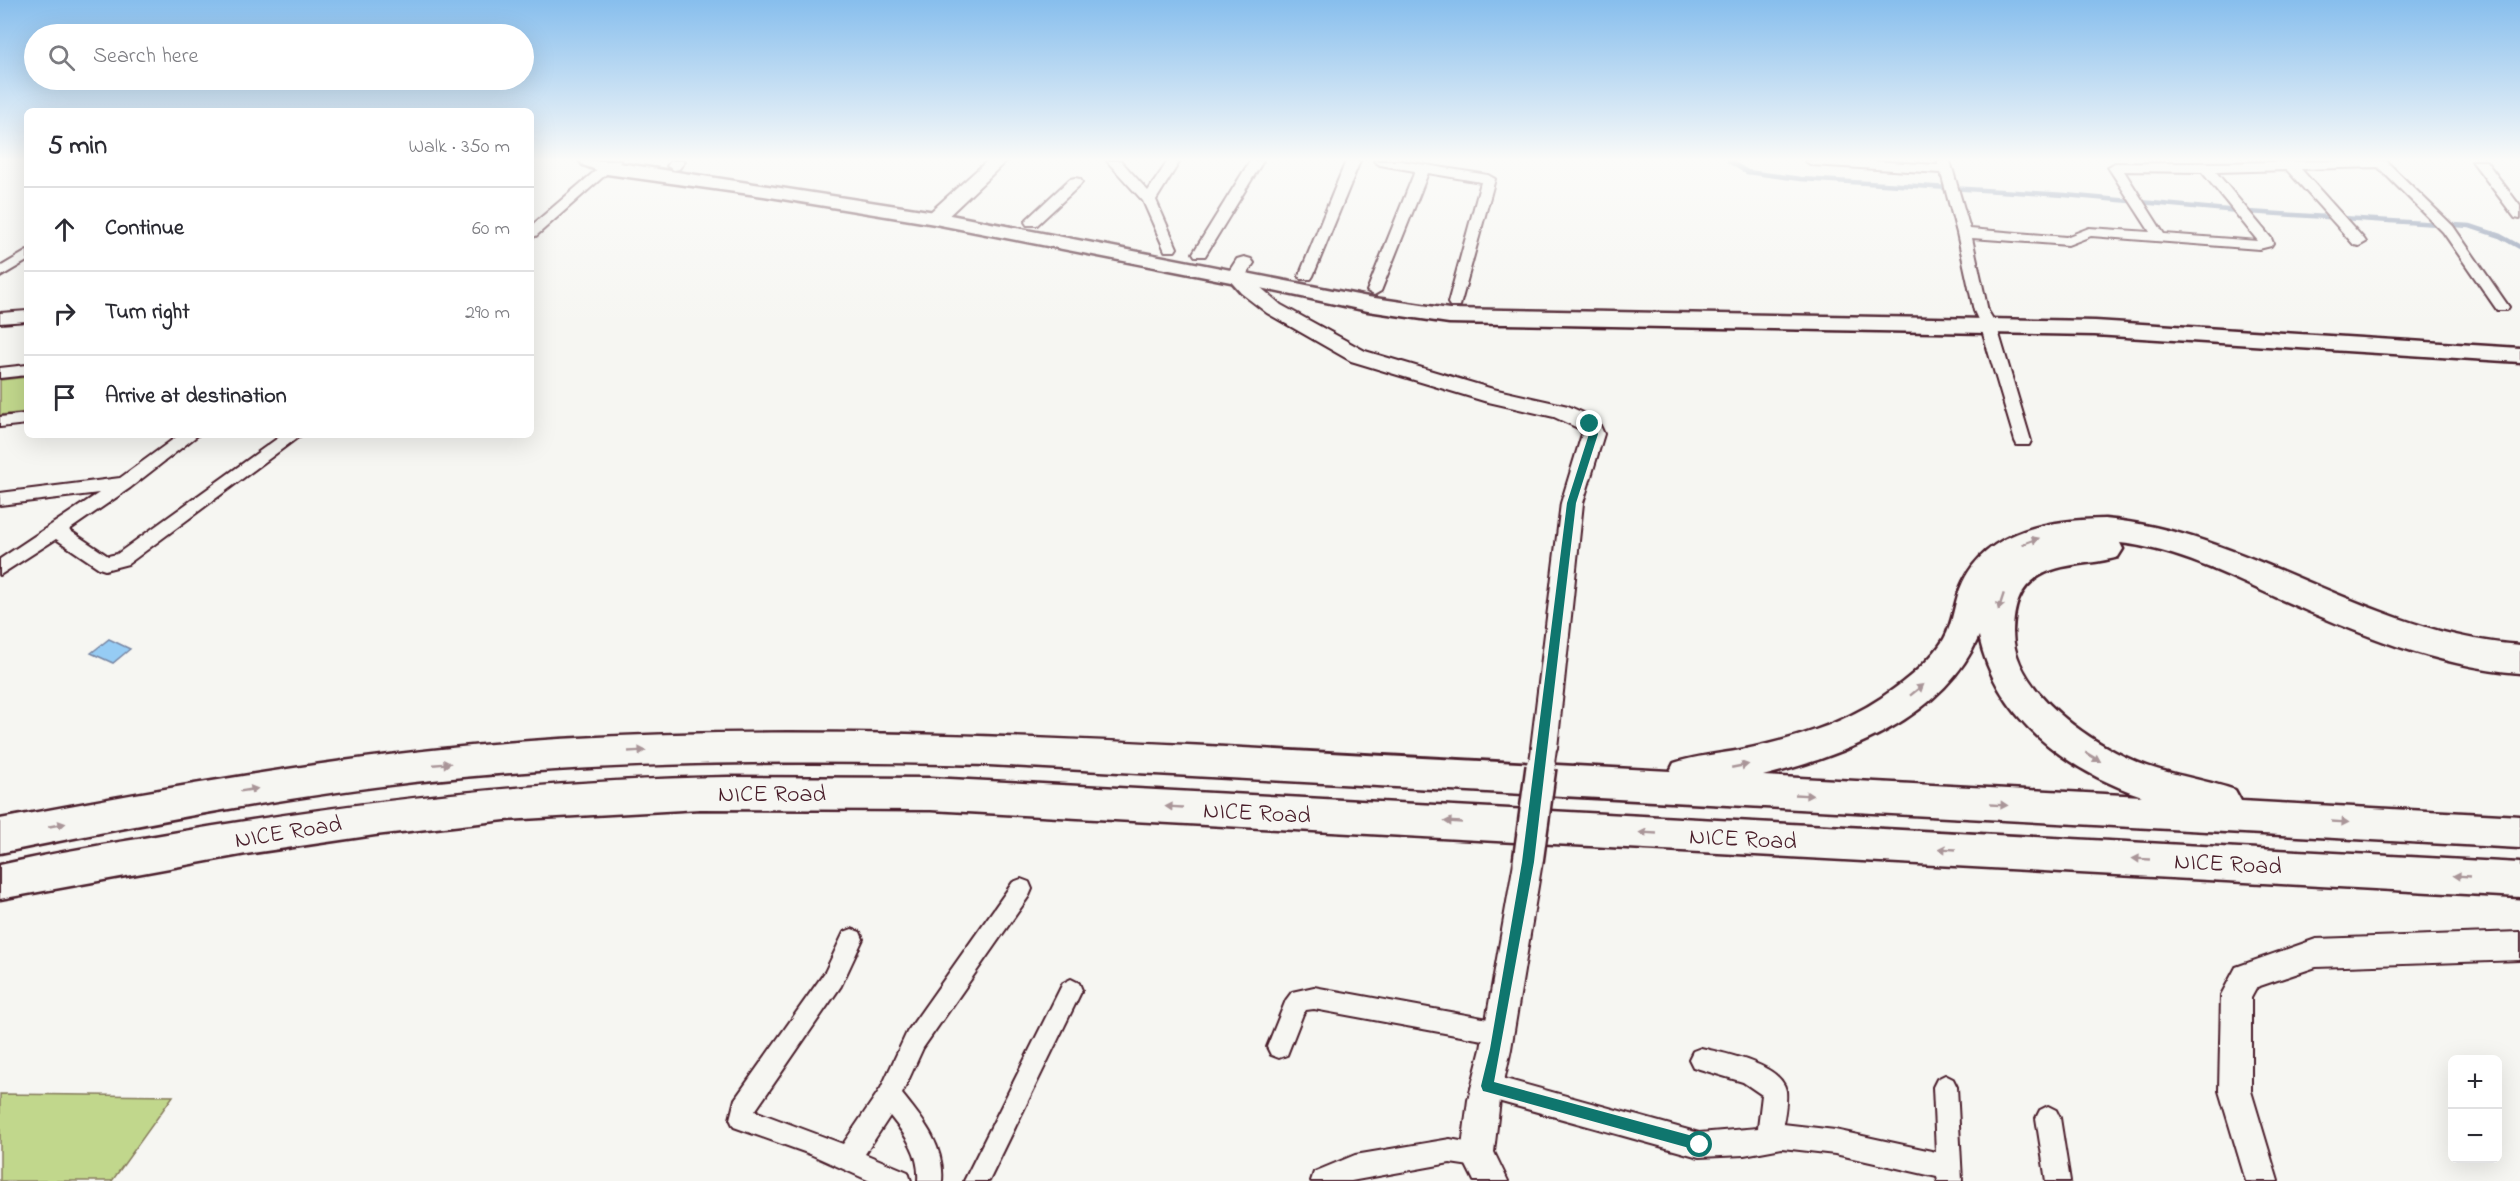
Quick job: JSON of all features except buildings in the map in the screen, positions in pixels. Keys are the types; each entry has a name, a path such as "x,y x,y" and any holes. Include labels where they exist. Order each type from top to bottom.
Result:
{"highway":[{"path":"1599,783 1736,767 1831,742 1865,725 1895,708 1925,684 1950,657 1964,637 1976,591 1993,563 2007,552 2025,543 2069,532 2122,530 2179,543 2214,555 2345,612 2404,634 2476,654 2520,659"},
{"path":"2301,820 2157,786 2128,776 2092,757 2064,737 2023,698 2000,656 1996,639 1999,604 2004,592 2014,579 2027,568 2067,555 2089,551 2111,549 2162,555 2225,578 2375,644 2480,674 2520,681"},
{"name":"NICE Road","path":"0,836 247,790 412,767 540,755 703,747 842,746 989,750 2520,831"},
{"name":"NICE Road","path":"0,882 217,842 362,819 559,800 699,793 781,792 931,794 2520,880"}],"main road":[{"path":"958,216 1240,269 1306,276 1374,291 1455,303 2274,325 2440,339 2520,342"},
{"path":"972,216 1032,222 1200,254 1240,269 1368,304 1449,316 1705,322 1984,317 2095,328 2520,355"}],"street":[{"path":"534,230 549,216"},
{"path":"1032,222 1038,216"},
{"path":"1156,216 1170,248"},
{"path":"1200,254 1223,216"},
{"path":"1306,276 1330,216"},
{"path":"1374,291 1404,216"},
{"path":"1455,303 1478,216"},
{"path":"1960,216 1984,317 2023,441"},
{"path":"2146,216 2159,236"},
{"path":"1965,233 2068,241 2088,232 2259,245 2266,243 2246,216"},
{"path":"2336,216 2359,242"},
{"path":"2435,216 2502,307"},
{"path":"0,273 24,257"},
{"path":"1240,269 1248,289 1275,309 1358,356 1491,396 1560,411 1590,424 1593,434 1572,503 1544,748 1528,862 1499,1032 1487,1086 1477,1155 1492,1181"},
{"path":"4,318 24,306"},
{"path":"4,318 24,316"},
{"path":"0,373 24,370"},
{"path":"0,422 24,419"},
{"path":"0,568 124,484 186,438"},
{"path":"56,530 105,563 122,559 289,438"},
{"path":"0,499 124,484"},
{"path":"847,1159 889,1095 915,1040 1021,889"},
{"path":"852,939 833,979 742,1107 742,1119 812,1143 899,1181"},
{"path":"2262,1181 2235,1091 2236,995 2247,977 2316,954 2520,946"},
{"path":"976,1181 1071,990"},
{"path":"1279,1047 1294,1008 1300,1000 1314,998 1499,1032"},
{"path":"1701,1059 1755,1075 1764,1079 1774,1090 1774,1107 1768,1140"},
{"path":"1487,1086 1700,1145 1768,1140 1782,1136 1835,1142 1949,1174 1945,1087"},
{"path":"889,1095 917,1133 932,1170 930,1181"},
{"path":"2048,1118 2058,1181"},
{"path":"1323,1181 1354,1167 1365,1165 1450,1151 1477,1155"}],"green space":[{"path":"24,377 24,412 0,415 0,380"},
{"path":"0,1094 173,1096 112,1181 0,1181"}],"water":[{"path":"109,639 130,649 113,663 91,653"}],"waterway":[{"path":"2314,216 2470,226 2500,236 2520,247"}],"route":[{"path":"1590,424 1593,434 1572,503 1544,748 1528,862 1496,1049 1487,1086 1700,1145"}]}
